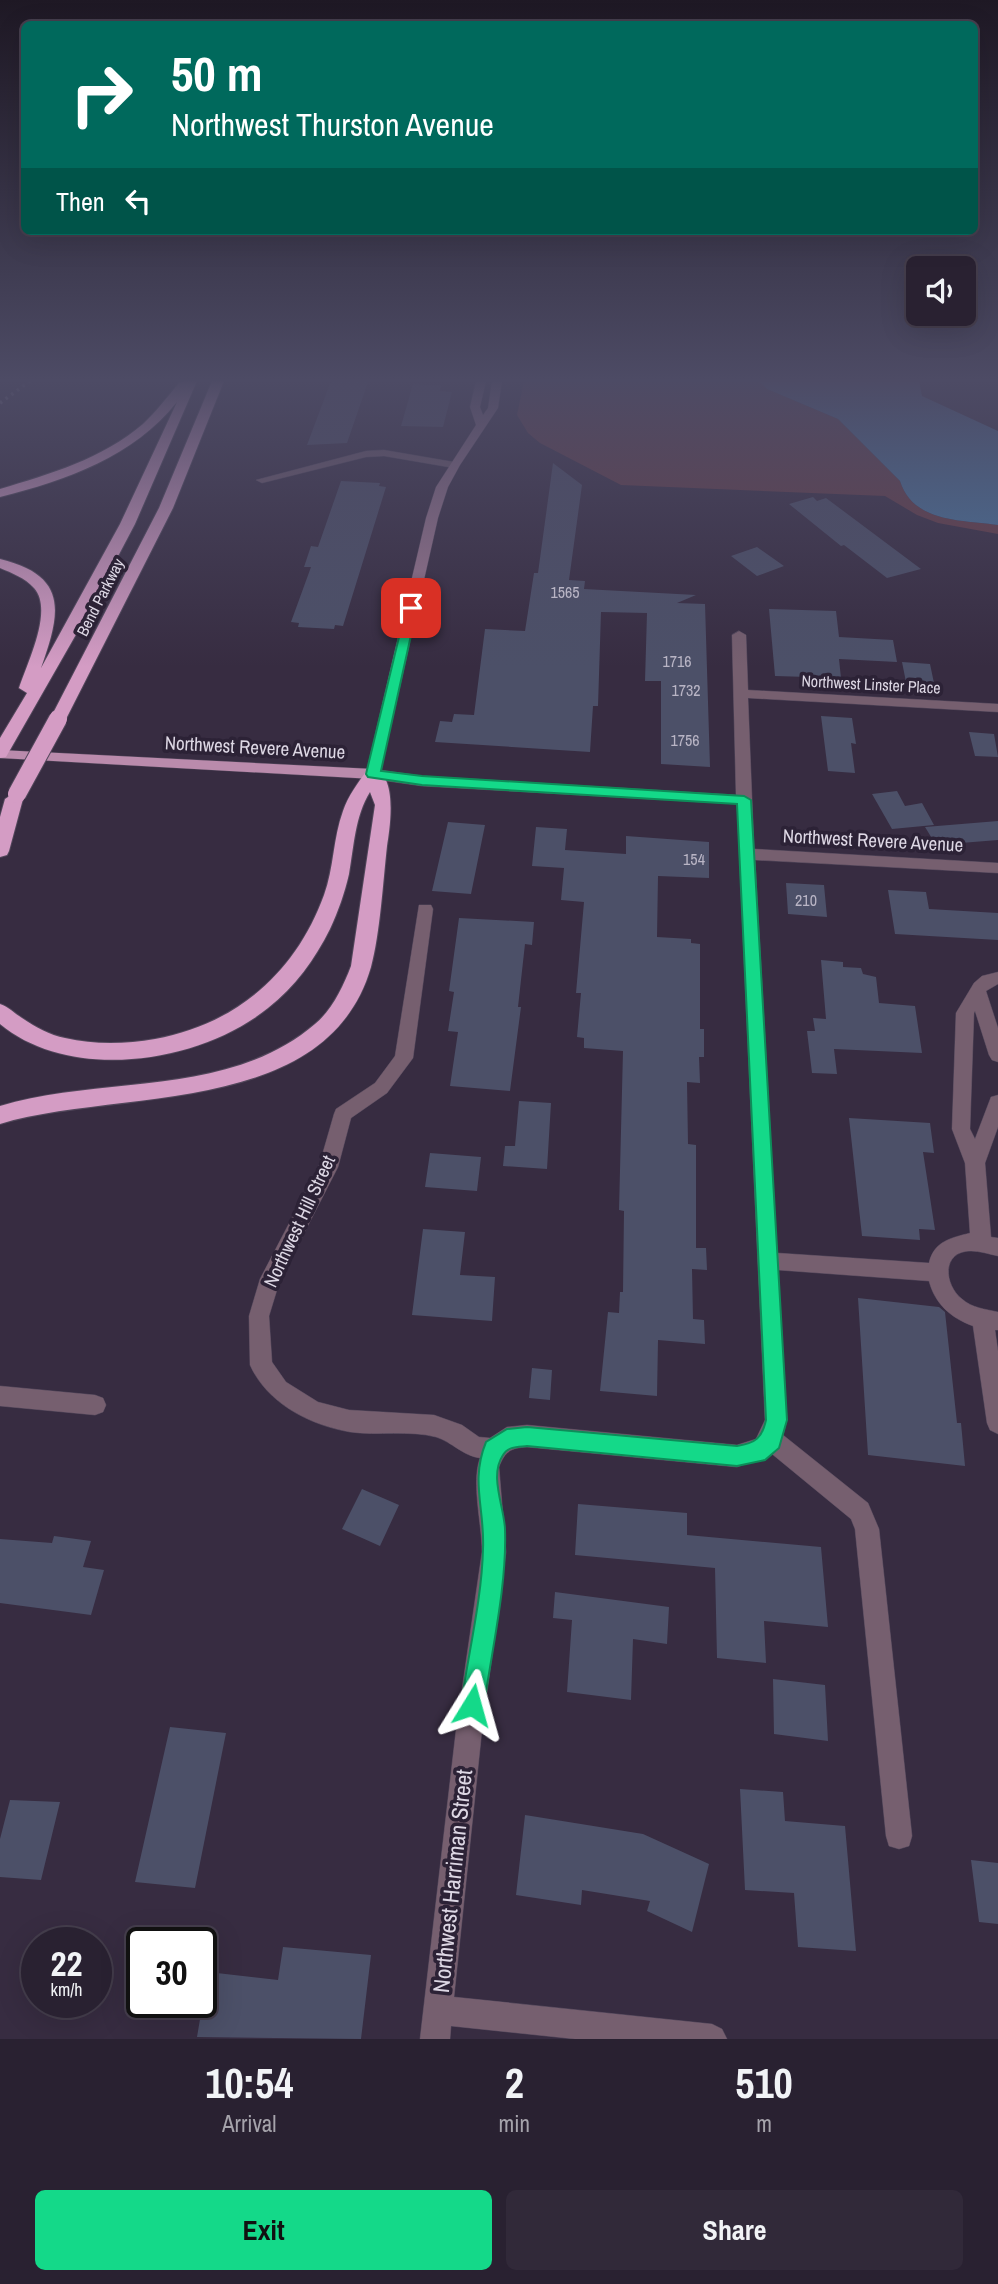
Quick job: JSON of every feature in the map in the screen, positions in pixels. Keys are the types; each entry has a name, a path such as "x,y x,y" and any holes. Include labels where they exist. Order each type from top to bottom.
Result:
{"highway":[{"path":"0,493 51,476"},
{"name":"Bend Parkway","path":"5,754 22,714 149,476"},
{"name":"Bend Parkway","path":"0,822 58,719 179,476"},
{"path":"0,563 19,569 38,583 49,602 49,626 30,676 22,714"},
{"path":"0,1012 16,1027 47,1041 80,1051 128,1051 174,1045 221,1029 263,1004 297,969 321,927 334,894 356,803 373,774"},
{"path":"0,1115 33,1105 170,1088 236,1076 285,1056 324,1029 350,993 361,966 384,805 373,774"},
{"path":"0,851 15,797"}],"main road":[{"path":"373,774 432,518 448,476"},
{"name":"Northwest Revere Avenue","path":"5,754 373,774"}],"street":[{"path":"261,480 277,476"},
{"path":"500,1444 527,1436 737,1456 758,1452 772,1441 776,1420 770,1261 746,853 743,694 739,635"},
{"name":"Northwest Linster Place","path":"743,694 998,708"},
{"name":"Northwest Revere Avenue","path":"373,774 422,781 744,800"},
{"name":"Northwest Revere Avenue","path":"746,853 998,867"},
{"name":"Northwest Hill Street","path":"425,909 404,1058 382,1088 344,1114 328,1167 270,1279 259,1316 261,1365 278,1389 313,1411 349,1421 434,1426 454,1433 475,1447 500,1444"},
{"path":"998,978 988,980 977,990 965,1013 961,1129 975,1163 989,1245 963,1241 948,1247 938,1257 934,1272 938,1287 948,1302 964,1314 990,1321 998,1423"},
{"path":"977,990 998,1055"},
{"path":"975,1163 998,1102"},
{"path":"770,1261 934,1272"},
{"path":"0,1396 95,1405"},
{"path":"772,1441 860,1511 867,1529 899,1836"},
{"name":"Northwest Harriman Street","path":"435,2039 469,1730 494,1552 494,1525 487,1482 500,1444"},
{"path":"438,2010 712,2039"}],"shaded area":[{"path":"604,476 895,476 907,495 927,512 955,520 998,525 998,534 938,523 917,515 885,496 621,485"}],"water":[{"path":"895,476 998,476 998,525 955,520 927,512 907,495"}],"building":[{"path":"551,476 570,476 582,485 569,580 585,581 584,589 696,595 677,603 705,604 710,767 661,764 661,681 645,681 647,613 601,612 598,706 593,706 590,752 435,742 440,721 452,722 454,714 474,715 485,629 525,631 534,573 538,573"},
{"path":"341,481 380,483 379,486 386,487 343,626 335,625 334,629 298,627 299,623 291,622 311,567 304,567 311,546 318,547"},
{"path":"813,497 817,501 826,498 921,569 887,578 844,545 841,546 789,504"},
{"path":"757,547 784,566 757,576 731,556"},
{"path":"769,609 836,611 839,637 893,640 897,662 839,659 841,678 775,676"},
{"path":"902,662 930,664 934,683 906,682"},
{"path":"821,716 852,718 856,744 851,743 855,773 828,771"},
{"path":"969,732 994,734 998,757 975,756"},
{"path":"897,791 905,806 922,803 934,825 892,829 872,794"},
{"path":"998,821 998,840 936,845 925,827"},
{"path":"448,822 485,825 471,894 432,891"},
{"path":"536,827 567,829 565,850 626,854 626,836 709,842 709,878 658,876 657,937 691,939 691,943 700,944 700,1029 704,1029 704,1057 699,1057 700,1083 687,1082 688,1144 696,1145 696,1248 706,1248 707,1270 692,1269 693,1319 704,1320 705,1344 658,1340 657,1396 600,1391 608,1312 619,1313 620,1292 623,1292 624,1211 619,1210 623,1051 584,1048 584,1038 577,1037 581,993 576,993 584,902 561,900 564,868 532,866"},
{"path":"786,883 824,885 827,917 788,914"},
{"path":"888,890 926,892 929,909 998,913 998,940 895,934"},
{"path":"459,918 534,922 532,945 525,944 518,1007 521,1007 510,1091 450,1086 458,1032 448,1031 454,992 449,991"},
{"path":"821,960 843,962 843,967 861,968 863,974 876,977 879,1003 915,1006 922,1053 834,1049 837,1074 812,1073 807,1031 815,1031 813,1018 826,1019"},
{"path":"519,1101 551,1103 547,1169 503,1166 505,1146 515,1146"},
{"path":"849,1118 930,1123 934,1153 923,1152 935,1230 919,1229 920,1240 862,1236"},
{"path":"430,1153 481,1157 477,1191 425,1187"},
{"path":"423,1229 465,1232 460,1275 495,1277 492,1321 412,1315"},
{"path":"858,1298 939,1307 945,1312 957,1423 961,1423 965,1466 868,1455"},
{"path":"532,1368 552,1370 550,1400 529,1398"},
{"path":"362,1489 399,1505 380,1546 342,1529"},
{"path":"578,1504 687,1513 687,1535 821,1547 828,1627 764,1621 766,1663 717,1658 715,1568 575,1555"},
{"path":"54,1536 91,1541 83,1567 104,1570 91,1615 0,1603 0,1539 52,1543"},
{"path":"555,1592 669,1607 667,1644 633,1639 631,1700 567,1692 572,1620 553,1618"},
{"path":"773,1679 825,1685 828,1741 774,1734"},
{"path":"170,1727 226,1733 195,1888 135,1882"},
{"path":"740,1789 783,1792 785,1821 845,1826 856,1951 798,1947 794,1893 745,1890"},
{"path":"10,1800 60,1802 41,1880 0,1877 0,1839"},
{"path":"525,1815 643,1834 709,1864 692,1932 647,1911 650,1901 582,1890 581,1905 516,1895"},
{"path":"971,1860 998,1863 998,1924 979,1922"},
{"path":"283,1947 371,1955 361,2039 197,2037 200,2018 217,2018 217,1973 278,1980"}],"route":[{"path":"411,608 373,774 422,781 744,800 770,1261 776,1420 772,1441 758,1452 737,1456 527,1436 507,1438 494,1449 488,1467 487,1482 494,1525 494,1552 472,1705"}]}
